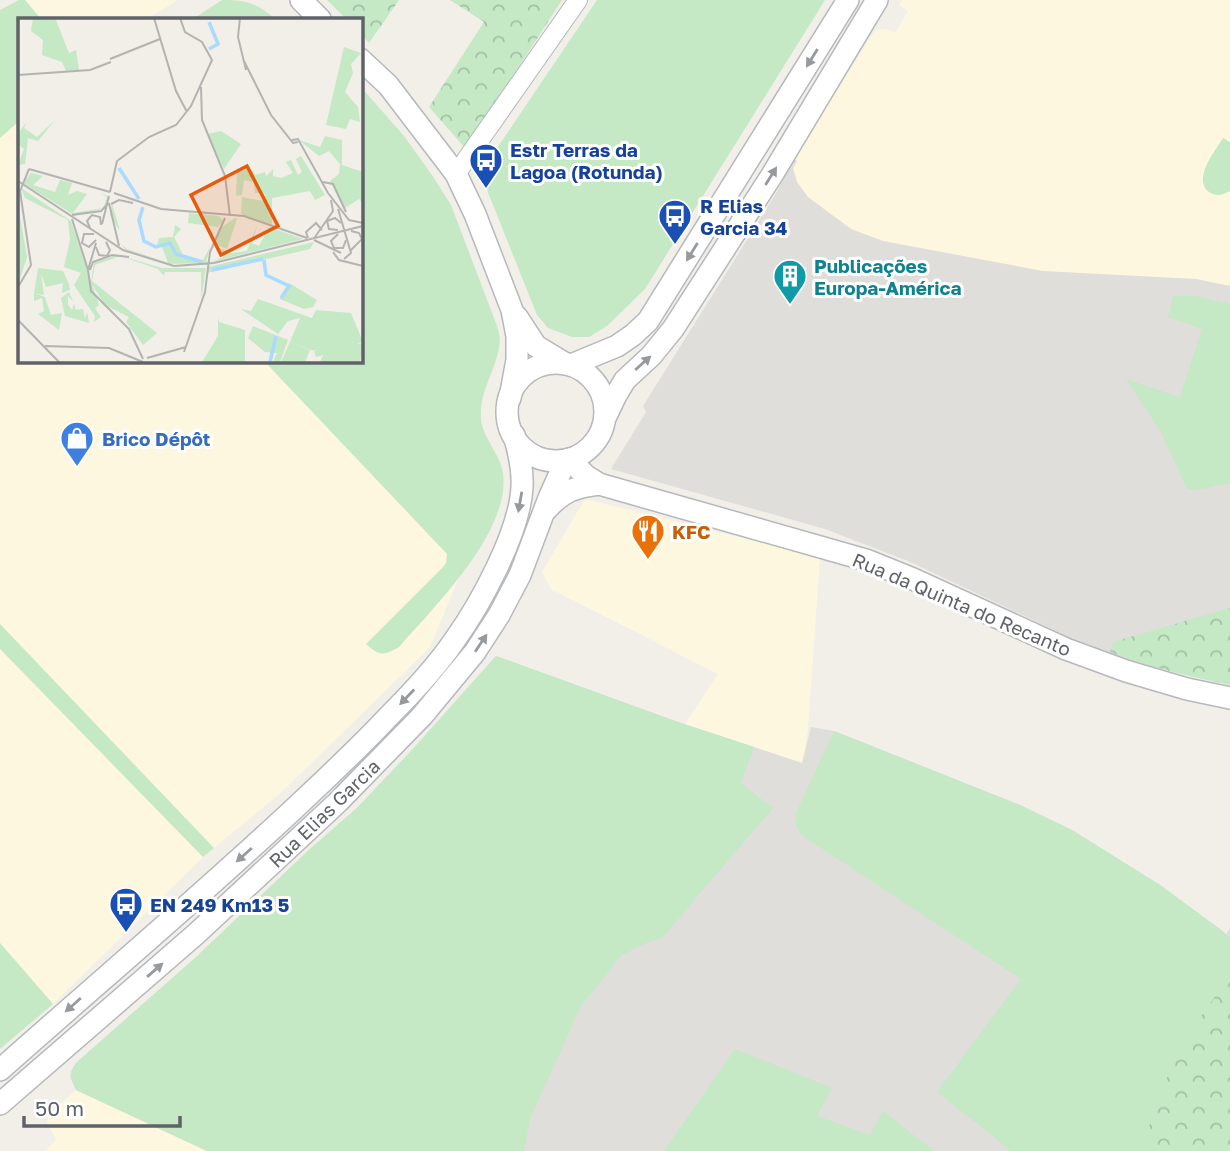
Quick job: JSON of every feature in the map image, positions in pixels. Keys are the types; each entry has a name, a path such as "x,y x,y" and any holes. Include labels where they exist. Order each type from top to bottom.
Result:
{"street":[{"path":"301,0 319,18"},
{"path":"456,174 578,0"},
{"path":"568,365 617,346 648,321 848,0"},
{"path":"362,61 388,85 456,174 475,214 512,310 517,336 517,360 508,411 509,424 520,445 529,453 551,461 567,459 585,452 594,442 615,395 625,380 651,356 673,329 772,175 877,0"},
{"path":"512,310 536,346 568,365"},
{"path":"510,398 515,386 535,368 561,363 585,372 594,381 605,405 605,418"},
{"name":"Rua Elias Garcia","path":"0,1070 243,856 348,759 427,677 455,640 486,589 506,546 518,512 522,489 522,471 514,435"},
{"path":"540,520 560,495 578,487 606,487 596,466 594,442"},
{"name":"Rua Elias Garcia","path":"0,1104 196,934 338,802 422,716 475,652 499,615 520,576 540,520 567,459"},
{"name":"Rua da Quinta do Recanto","path":"567,459 586,476 606,487 866,560 1066,649 1126,671 1230,698"}],"shaded area":[{"path":"25,0 178,0 149,18 40,18"},
{"path":"902,0 1230,0 1230,286 1196,279 1052,273 883,241 851,229 808,197 797,182 793,168 797,161 794,159 873,33 880,29 895,33 908,11 899,5"},
{"path":"18,109 18,362 266,362 464,565 430,647 284,790 203,857 53,1004 0,943 0,126"},
{"path":"794,159 797,161 793,168 797,182 808,197 851,229 883,241 1043,271 1196,279 1230,286 1230,685 1130,660 1071,638 908,561 825,529 611,469 646,412 643,406 775,195"},
{"path":"585,499 820,557 808,728 803,763 685,724 718,674 551,589 542,572"},
{"path":"496,656 678,722 802,763 811,727 834,731 1020,805 1072,830 1160,885 1226,934 1230,928 1230,1151 207,1151 76,1090 70,1077 76,1063 195,958 357,808"},
{"path":"76,1090 207,1151 45,1151 56,1140 47,1123 48,1115"}],"green space":[{"path":"19,0 25,0 40,18 18,18 18,124 0,138 0,10"},
{"path":"222,0 251,4 274,18 195,18"},
{"path":"327,0 399,0 369,43 362,35 362,18 345,18"},
{"path":"450,0 562,0 466,149 429,107 484,22"},
{"path":"597,0 825,0 645,289 607,326 589,337 572,337 548,328 537,315 481,175"},
{"path":"362,88 404,136 451,205 497,326 500,344 482,400 481,419 503,473 502,495 495,519 483,543 450,589 399,647 382,653 366,644 443,567 447,554 265,362 362,362"},
{"path":"1223,138 1230,142 1230,191 1217,195 1209,192 1203,180 1207,165"},
{"path":"1173,296 1194,296 1230,304 1230,483 1197,490 1187,489 1161,432 1126,379 1180,397 1202,329 1168,317"},
{"path":"1230,608 1230,685 1154,667 1110,652 1113,642"},
{"path":"0,624 214,848 203,857 0,649"},
{"path":"496,656 754,747 741,783 773,808 662,938 622,955 581,1006 530,1119 524,1151 207,1151 76,1090 72,1070 76,1063 195,958 357,808"},
{"path":"834,731 1020,805 1072,830 1160,885 1230,938 1230,975 1177,1051 1140,1151 1010,1151 937,1092 1021,979 801,835 796,825 796,813"},
{"path":"0,943 53,1004 0,1049"},
{"path":"1230,975 1230,1151 1140,1151 1177,1051"},
{"path":"735,1049 832,1088 817,1116 870,1135 883,1111 934,1151 664,1151"}],"place":[{"name":"Estr Terras da Lagoa (Rotunda)","path":"486,190"},
{"name":"R Elias Garcia 34","path":"675,246"},
{"name":"Publicações Europa-América","path":"790,306"},
{"name":"Brico Dépôt","path":"77,468"},
{"name":"KFC","path":"648,561"},
{"name":"EN 249 Km13 5","path":"126,934"}]}
